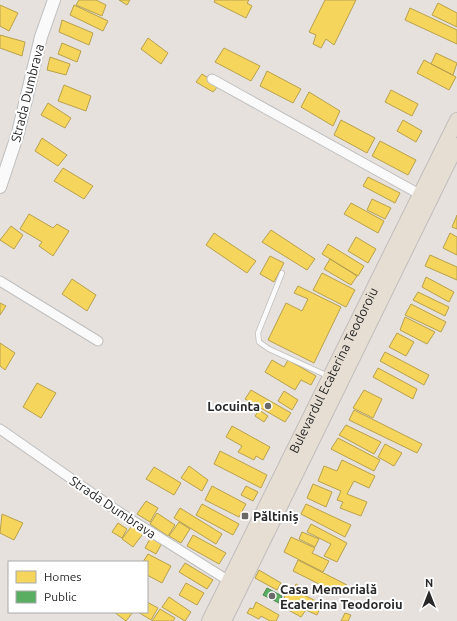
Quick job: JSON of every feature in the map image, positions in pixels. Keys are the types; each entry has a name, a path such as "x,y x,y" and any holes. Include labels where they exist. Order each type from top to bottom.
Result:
{"main road":[{"name":"Bulevardul Ecaterina Teodoroiu","path":"224,621 235,584 330,376 457,120"},
{"name":"Bulevardul Ecaterina Teodoroiu","path":"209,621 235,584 457,146"}],"street":[{"name":"Strada Dumbrava","path":"0,187 20,126 43,30 54,0"},
{"path":"212,79 421,195"},
{"path":"0,281 98,341"},
{"name":"Strada Dumbrava","path":"0,428 119,512 235,584"}],"lane":[{"path":"282,274 258,333 259,342 269,349 330,376"}],"building: Homes":[{"path":"79,0 96,0 106,5 102,16 76,5"},
{"path":"119,0 130,0 127,5"},
{"path":"215,0 249,0 247,3 252,6 246,18 214,2"},
{"path":"325,0 356,0 334,45 326,39 321,48 313,44 316,35 309,32"},
{"path":"438,3 457,13 457,27 432,15"},
{"path":"0,5 18,13 9,31 0,26"},
{"path":"74,5 108,21 103,31 70,15"},
{"path":"410,8 457,30 457,44 405,20"},
{"path":"62,20 93,33 89,45 59,32"},
{"path":"0,35 25,42 22,56 0,48"},
{"path":"148,38 168,53 161,64 141,49"},
{"path":"62,43 81,51 77,62 58,54"},
{"path":"224,48 260,66 251,81 215,62"},
{"path":"436,53 457,63 453,75 431,64"},
{"path":"50,57 70,64 66,75 47,70"},
{"path":"424,60 456,77 449,90 417,73"},
{"path":"267,71 301,89 293,103 260,86"},
{"path":"202,74 219,85 213,92 196,82"},
{"path":"64,85 91,96 86,111 58,101"},
{"path":"391,90 418,104 412,116 385,102"},
{"path":"309,92 340,111 333,126 301,107"},
{"path":"48,103 71,118 65,128 41,115"},
{"path":"341,120 375,138 367,153 334,135"},
{"path":"403,120 422,131 416,142 397,131"},
{"path":"42,138 67,155 58,166 35,151"},
{"path":"380,141 416,160 408,175 372,156"},
{"path":"63,168 93,186 84,199 54,181"},
{"path":"368,177 400,193 395,203 363,186"},
{"path":"372,199 391,208 385,219 367,210"},
{"path":"351,203 384,221 378,233 344,214"},
{"path":"29,214 53,228 57,224 69,231 53,256 39,246 42,242 20,229"},
{"path":"457,215 457,229 452,227"},
{"path":"11,226 23,235 14,249 0,240"},
{"path":"271,230 315,259 307,270 262,242"},
{"path":"214,233 256,261 247,273 206,245"},
{"path":"450,233 457,237 457,255 443,248"},
{"path":"356,237 376,249 368,263 348,251"},
{"path":"328,244 364,266 358,276 322,254"},
{"path":"430,255 457,267 457,280 425,266"},
{"path":"270,256 284,263 274,282 260,274"},
{"path":"330,259 357,276 351,285 324,269"},
{"path":"322,273 355,290 346,307 313,290"},
{"path":"426,277 454,292 449,302 422,287"},
{"path":"72,279 96,295 87,311 62,294"},
{"path":"298,286 341,307 314,363 268,340 286,303 302,311 308,299 294,293"},
{"path":"418,292 449,307 445,316 413,300"},
{"path":"0,303 6,306 0,315"},
{"path":"411,304 446,322 441,332 405,315"},
{"path":"405,317 435,332 427,344 400,330"},
{"path":"397,333 414,342 406,356 389,347"},
{"path":"0,343 15,353 5,370 0,366"},
{"path":"385,352 429,375 424,385 380,361"},
{"path":"272,360 284,367 288,360 316,376 311,385 301,380 295,390 265,372"},
{"path":"378,368 417,389 413,399 373,377"},
{"path":"37,383 56,393 41,418 23,407"},
{"name":"Locuinta","path":"251,390 291,413 285,422 245,399"},
{"path":"364,390 382,399 373,418 353,408"},
{"path":"284,391 298,400 292,410 278,401"},
{"path":"259,410 268,416 264,422 255,416"},
{"path":"354,410 422,444 417,453 349,420"},
{"path":"346,425 381,442 374,454 339,435"},
{"path":"232,426 270,447 263,460 256,456 254,460 238,452 242,446 226,437"},
{"path":"338,438 380,460 374,471 331,449"},
{"path":"385,444 402,453 394,466 378,457"},
{"path":"220,451 267,475 261,488 214,464"},
{"path":"342,460 375,476 369,488 354,481 347,494 367,502 361,516 340,508 343,502 337,500 341,491 318,481 324,466 337,471"},
{"path":"189,466 208,480 202,491 181,478"},
{"path":"154,467 181,483 174,495 146,479"},
{"path":"313,484 332,492 326,507 307,498"},
{"path":"212,486 246,504 239,517 205,500"},
{"path":"246,486 258,492 253,501 241,495"},
{"path":"146,501 158,508 150,522 137,514"},
{"path":"202,504 239,524 233,535 196,515"},
{"path":"306,504 351,525 345,537 301,514"},
{"path":"180,508 222,534 216,544 174,518"},
{"path":"157,513 175,525 168,536 150,524"},
{"path":"2,514 23,523 14,540 0,533"},
{"path":"179,522 190,529 181,543 169,536"},
{"path":"118,523 127,529 122,538 112,532"},
{"path":"134,523 145,531 133,547 122,539"},
{"path":"311,524 347,543 337,562 324,556 331,544 307,532"},
{"path":"302,532 319,539 315,547 299,539"},
{"path":"193,535 226,553 219,564 187,546"},
{"path":"151,537 162,543 156,554 145,548"},
{"path":"291,537 315,548 312,553 329,561 323,572 284,552"},
{"path":"148,554 171,566 162,583 148,576 148,561 144,561"},
{"path":"298,560 347,585 341,595 293,571"},
{"path":"185,563 213,580 207,589 179,572"},
{"path":"259,570 281,583 277,590 255,578"},
{"path":"186,583 204,593 197,605 179,595"},
{"path":"296,584 304,589 302,594 322,604 317,615 306,610 301,617 283,607 286,599 284,597 286,591 292,593"},
{"path":"169,597 191,612 185,621 162,607"},
{"path":"256,602 279,615 276,621 270,621 261,616 259,619 247,613 250,608 253,609"},
{"path":"148,603 158,608 151,620 140,613 148,613"},
{"path":"160,609 175,618 173,621 152,621"},
{"path":"115,613 132,613 126,621"},
{"path":"345,613 351,615 348,621 341,621"}],"building: Public":[{"name":"Casa Memorială Ecaterina Teodoroiu","path":"267,588 282,596 279,603 263,595"}],"place":[{"name":"Locuinta","path":"268,406"},
{"name":"Păltiniș","path":"245,516"},
{"name":"Casa Memorială Ecaterina Teodoroiu","path":"272,596"}]}
